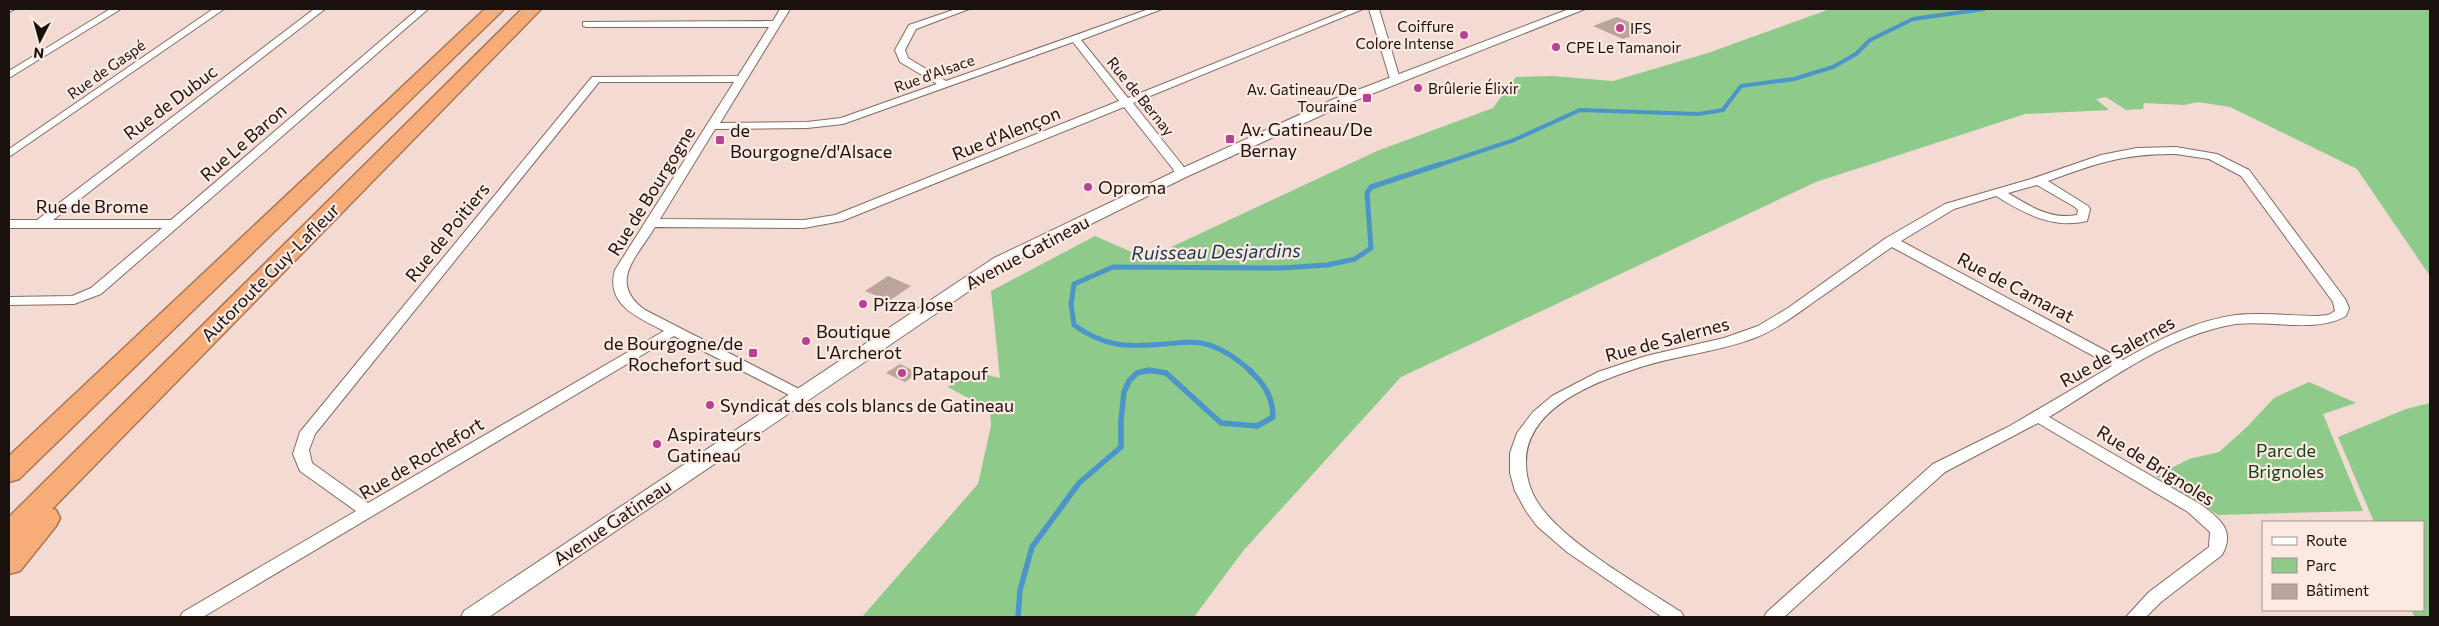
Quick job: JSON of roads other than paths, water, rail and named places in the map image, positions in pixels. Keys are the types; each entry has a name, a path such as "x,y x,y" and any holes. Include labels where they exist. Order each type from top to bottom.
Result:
{"highway":[{"name":"Autoroute Guy-Lafleur","path":"9,472 495,9"},
{"name":"Autoroute Guy-Lafleur","path":"9,535 532,9"},
{"path":"9,456 146,340"},
{"path":"9,563 137,406"}],"street":[{"path":"9,75 116,9"},
{"name":"Rue de Gaspé","path":"9,154 219,9"},
{"name":"Rue de Dubuc","path":"40,224 320,9"},
{"name":"Rue Le Baron","path":"9,302 64,301 83,298 96,291 423,9"},
{"name":"Rue de Bourgogne","path":"786,9 622,270 618,281 622,297 628,304 673,331 800,395"},
{"path":"946,85 904,60 900,50 912,27 964,9"},
{"name":"Rue d'Alsace","path":"713,126 807,126 843,122 1157,9"},
{"name":"Rue d'Alençon","path":"653,223 804,224 838,218 1129,103 1358,9"},
{"path":"1374,9 1395,79"},
{"name":"Avenue Gatineau","path":"472,617 1000,262 1181,174 1339,102 1579,9"},
{"path":"586,24 776,24"},
{"name":"Rue de Bernay","path":"1075,38 1129,103 1179,168 1181,174"},
{"name":"Rue de Poitiers","path":"369,512 306,467 301,460 300,452 308,432 596,79 742,79"},
{"name":"Rue de Salernes","path":"1675,617 1572,547 1544,524 1533,511 1519,484 1517,467 1521,437 1539,413 1593,380 1642,362 1740,338 1767,327 1892,241 1947,207 2039,180 2098,159 2131,152 2193,153 2224,160 2245,173 2342,308 2337,317 2331,319 2246,318 2219,323 2177,338 2123,366 2038,417 1966,456 1939,468 1772,617"},
{"path":"1999,192 2042,216 2064,220 2083,218 2084,210 2079,204 2039,180"},
{"name":"Rue de Brome","path":"9,224 175,224"},
{"name":"Rue de Camarat","path":"1892,241 2123,366"},
{"name":"Rue de Rochefort","path":"189,617 673,331"},
{"name":"Rue de Brignoles","path":"2038,417 2194,508 2207,518 2221,536 2221,544 2216,551 2155,597 2135,617"}],"waterway":[{"name":"Ruisseau Desjardins","path":"1436,166 1514,140 1580,110 1698,114 1723,110 1741,86 1794,79 1833,67 1856,54 1870,40 1913,19 1984,9"},
{"name":"Ruisseau Desjardins","path":"1251,371 1221,350 1201,343 1129,345 1107,342 1086,333 1074,325 1071,304 1074,284 1113,267 1282,268 1327,265 1355,259 1371,248 1367,193 1371,187 1441,164"},
{"name":"Ruisseau Desjardins","path":"1155,371 1166,373 1221,423 1257,426 1273,417 1273,410 1267,391 1249,370"},
{"name":"Ruisseau Desjardins","path":"1018,617 1020,590 1032,547 1079,483 1121,447 1124,392 1129,381 1137,373 1145,371"},
{"name":"Ruisseau Desjardins","path":"1145,371 1155,371"},
{"name":"Ruisseau Desjardins","path":"1145,371 1155,371"}],"place":[{"name":"IFS","path":"1620,28"},
{"name":"Coiffure Colore Intense","path":"1464,35"},
{"name":"CPE Le Tamanoir","path":"1556,47"},
{"name":"Brûlerie Élixir","path":"1418,88"},
{"name":"Av. Gatineau/De Touraine","path":"1367,98"},
{"name":"Av. Gatineau/De Bernay","path":"1230,139"},
{"name":"de Bourgogne/d'Alsace","path":"720,140"},
{"name":"Oproma","path":"1088,187"},
{"name":"Pizza Jose","path":"863,304"},
{"name":"Boutique L'Archerot","path":"806,341"},
{"name":"de Bourgogne/de Rochefort sud","path":"753,353"},
{"name":"Patapouf","path":"902,373"},
{"name":"Syndicat des cols blancs de Gatineau","path":"710,405"},
{"name":"Aspirateurs Gatineau","path":"657,444"}],"park label":[{"name":"Parc de Brignoles","path":"2286,460"}]}
